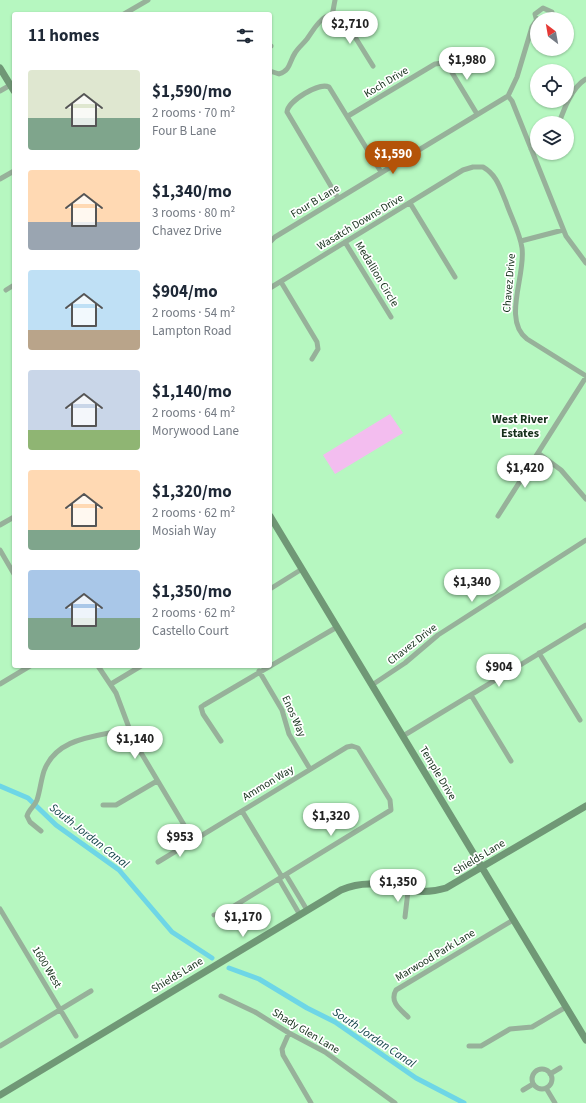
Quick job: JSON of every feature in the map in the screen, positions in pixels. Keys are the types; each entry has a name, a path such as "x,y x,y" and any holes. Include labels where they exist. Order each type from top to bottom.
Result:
{"main road":[{"path":"0,68 12,85"},
{"name":"Temple Drive","path":"272,523 337,626 586,1040"},
{"name":"Shields Lane","path":"0,1095 341,890 360,884 384,884 408,891 428,892 446,888 586,806"}],"street":[{"path":"127,12 148,0"},
{"path":"332,16 335,0"},
{"path":"538,12 543,8 552,12"},
{"path":"272,71 277,74 287,70 291,65 294,54 307,39 315,24 322,19 332,16 339,18 347,24 373,66"},
{"path":"530,34 517,77 508,96 512,101 530,146"},
{"name":"Koch Drive","path":"348,116 435,64 441,63 449,68 477,114"},
{"path":"561,116 578,86 586,79"},
{"path":"338,198 287,112 290,103 320,86 326,85 332,89 381,172"},
{"path":"0,91 12,86"},
{"name":"Four B Lane","path":"272,240 338,198 508,96"},
{"path":"535,160 563,230 569,241 586,263"},
{"name":"Wasatch Downs Drive","path":"272,287 463,170 473,167 483,167"},
{"name":"Chavez Drive","path":"483,167 497,180 521,241 523,271 515,310 521,332 527,339 586,377"},
{"path":"0,179 12,172"},
{"path":"410,203 455,277"},
{"path":"521,241 563,230"},
{"name":"Medallion Circle","path":"345,242 391,317"},
{"path":"281,282 317,342 318,349 312,359"},
{"path":"6,290 12,286"},
{"path":"498,516 586,377"},
{"path":"538,453 561,470 586,499"},
{"path":"0,525 12,518"},
{"name":"Chavez Drive","path":"372,685 405,663 438,635 586,540"},
{"path":"0,550 12,571"},
{"path":"272,588 302,570"},
{"path":"403,736 586,625"},
{"path":"272,665 337,626"},
{"path":"539,653 580,720"},
{"path":"0,684 27,668"},
{"path":"99,668 111,684 120,702 128,729 157,781 193,840"},
{"path":"111,684 139,668"},
{"path":"221,741 206,719 201,707 206,702 266,668"},
{"name":"Enos Way","path":"259,671 282,710 289,734 310,769"},
{"path":"471,695 511,762"},
{"path":"41,831 28,819 28,812 35,804 44,770 59,750 79,739 128,729"},
{"name":"Ammon Way","path":"158,862 347,747 354,746 360,750 390,800 391,810 282,877"},
{"path":"103,805 116,805 157,781"},
{"path":"242,810 282,877 300,915"},
{"path":"282,877 307,910"},
{"path":"214,915 226,911 282,877"},
{"path":"405,916 408,891"},
{"name":"1600 West","path":"0,909 76,1036"},
{"name":"Marwood Park Lane","path":"408,1018 394,1002 393,996 396,990 513,920"},
{"path":"0,1046 91,991"},
{"name":"Shady Glen Lane","path":"221,996 255,1012 289,1033 325,1052 389,1101 395,1103"},
{"path":"469,1046 480,1046 510,1029 532,1027 566,1007"},
{"path":"289,1033 282,1049 283,1055 311,1103"},
{"path":"550,1074 560,1068"},
{"path":"533,1084 533,1075 537,1071 543,1070 550,1074"},
{"path":"546,1088 551,1080 550,1074"},
{"path":"533,1084 538,1088 546,1088"},
{"path":"523,1090 533,1084"},
{"path":"546,1088 555,1103"}],"shaded area":[{"path":"390,414 403,433 335,474 323,455"}],"waterway":[{"name":"South Jordan Canal","path":"0,786 28,798 56,825 119,870 172,932 212,958"},
{"name":"South Jordan Canal","path":"229,968 259,979 307,1008 335,1022 416,1078 464,1103"}],"district":[{"name":"West River Estates","path":"520,426"}]}
